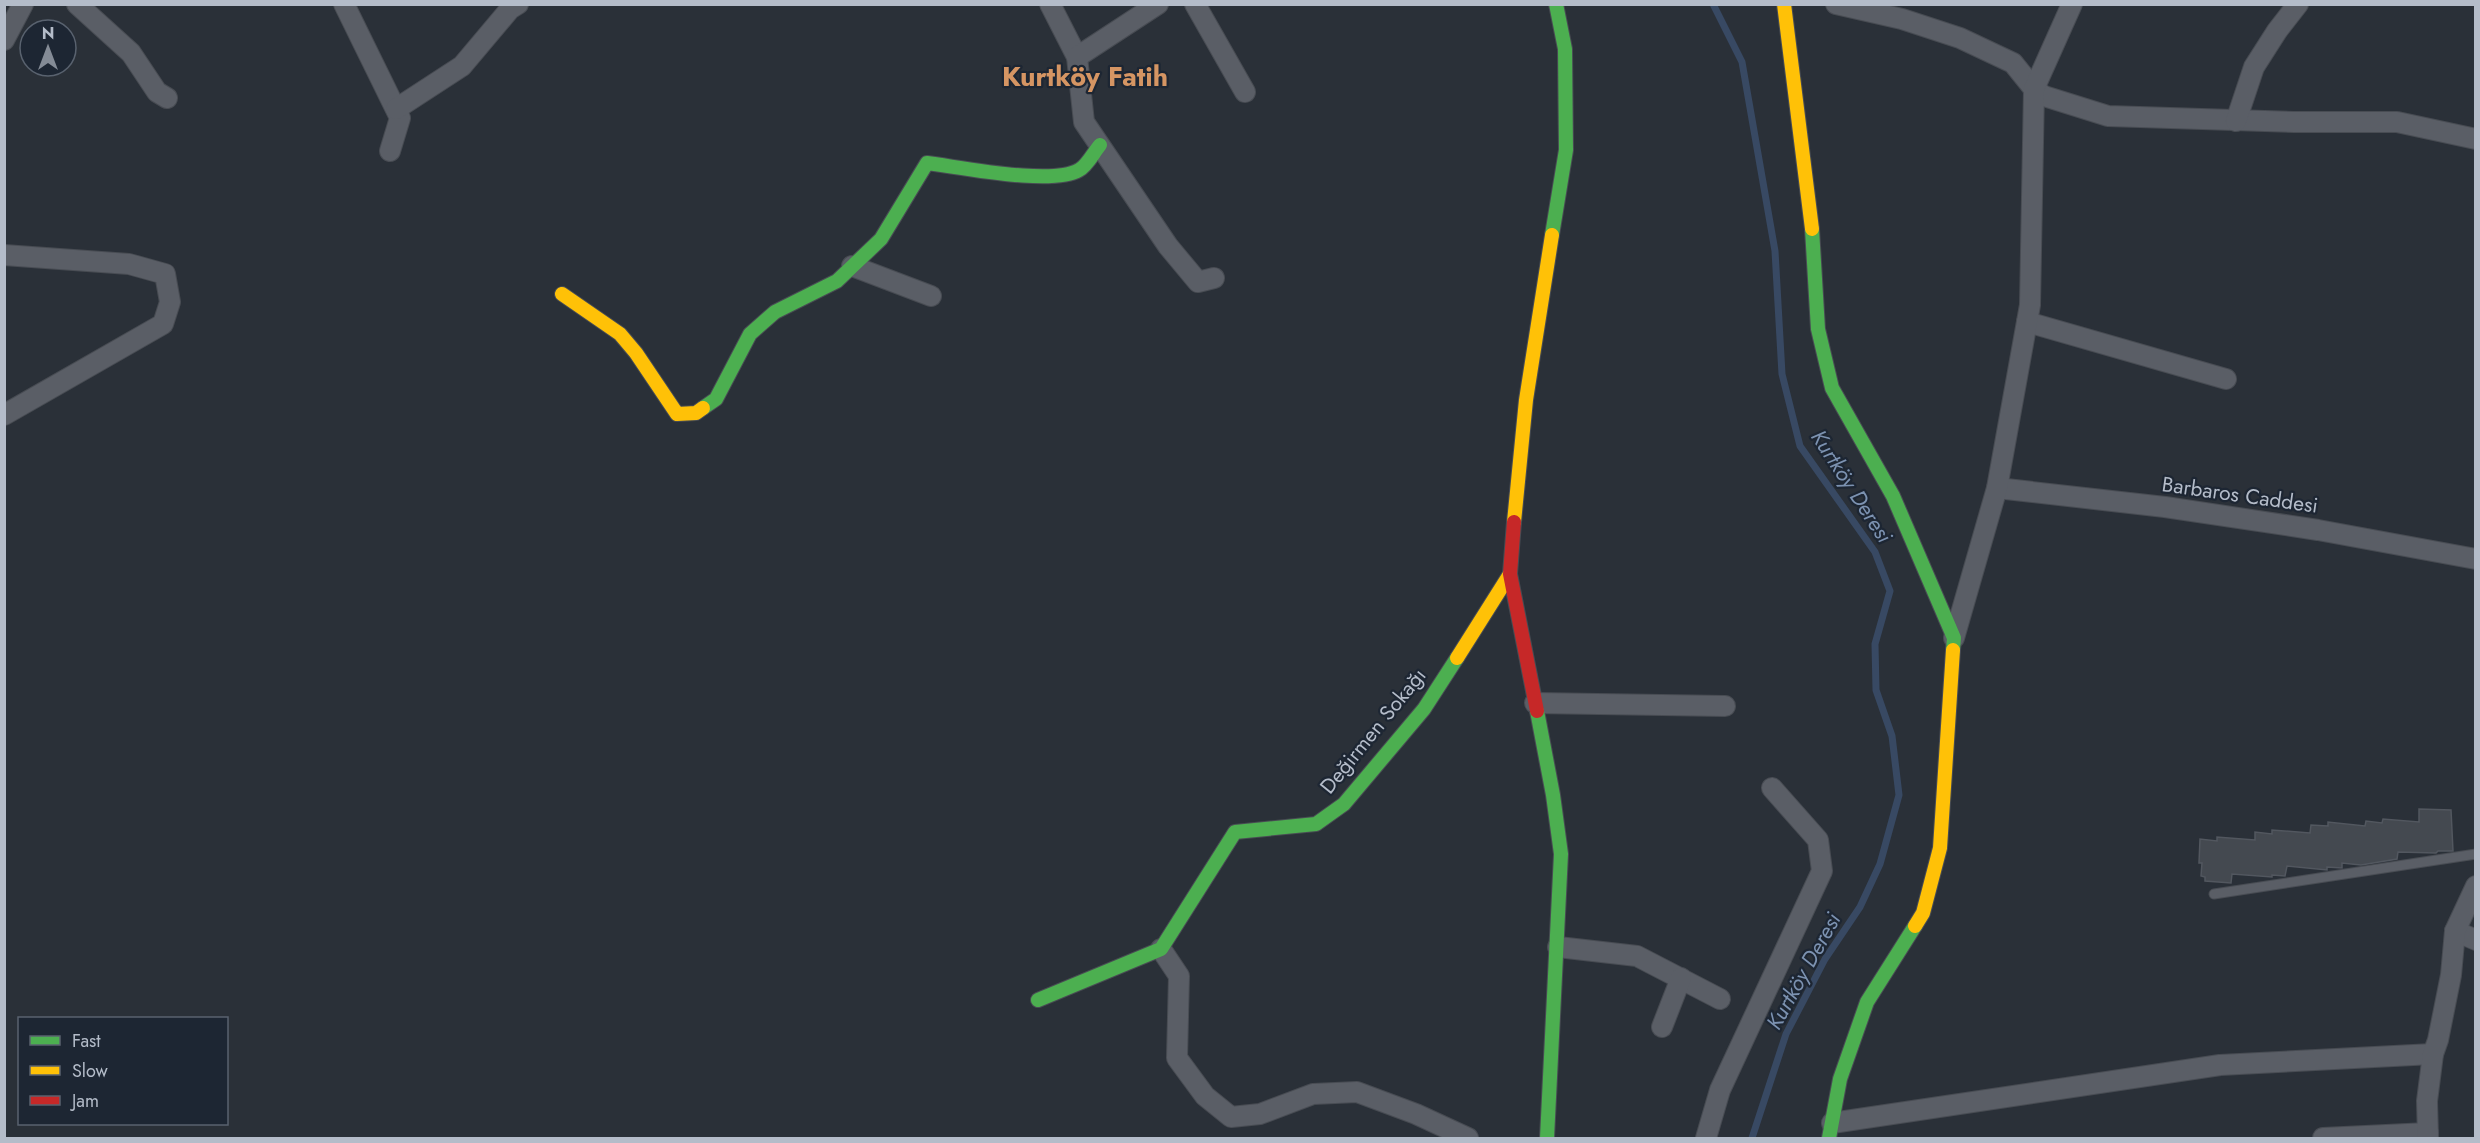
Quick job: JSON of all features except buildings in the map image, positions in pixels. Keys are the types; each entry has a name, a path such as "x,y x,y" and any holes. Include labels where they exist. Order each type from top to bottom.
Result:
{"street":[{"path":"4,40 23,4"},
{"path":"77,4 131,53 157,92 167,98"},
{"path":"344,4 400,118 390,151"},
{"path":"396,109 462,66 510,9 518,4"},
{"path":"1050,4 1077,57 1084,122 1168,246 1198,282 1215,278"},
{"path":"1077,57 1158,4"},
{"path":"1195,4 1245,92"},
{"path":"1546,1138 1558,947 1561,854 1553,795 1510,574 1516,489 1526,400 1566,150 1565,49 1556,4"},
{"path":"1784,4 1812,226 1818,329 1832,388 1893,496 1954,638"},
{"path":"1836,4 1902,19 1960,38 2013,63 2034,89 2044,96 2108,116 2236,121 2397,122 2475,139"},
{"path":"2072,4 2034,89 2030,305 1997,488 1954,638 1940,848 1923,913 1867,1002 1840,1079 1830,1131 2220,1065 2433,1054"},
{"path":"2236,121 2254,67 2298,4"},
{"path":"562,294 619,333 644,363 677,414 696,412 716,399 750,334 775,312 837,281 881,238 927,163 1031,176 1057,176 1080,170 1100,146"},
{"path":"4,255 129,264 165,274 170,302 163,324 4,415"},
{"path":"852,266 931,296"},
{"path":"2027,322 2226,379"},
{"name":"Barbaros Caddesi","path":"1997,488 2165,507 2306,528 2475,559"},
{"name":"Değirmen Sokağı","path":"1161,949 1235,832 1316,824 1344,804 1424,709 1510,574"},
{"path":"1535,703 1725,706"},
{"path":"1706,1138 1720,1089 1822,871 1818,840 1772,788"},
{"path":"2324,1138 2428,1136 2427,1101 2433,1054 2451,975 2455,931 2475,886"},
{"path":"2455,931 2475,940"},
{"path":"1558,947 1637,956 1720,999"},
{"path":"1038,1000 1161,949 1179,976 1177,1058 1205,1096 1231,1117 1260,1114 1313,1094 1357,1092 1416,1114 1468,1138"},
{"path":"1662,1027 1681,978"}],"lane":[{"path":"2214,894 2475,854"}],"waterway":[{"name":"Kurtköy Deresi","path":"1713,4 1742,62 1775,251 1782,374 1800,446 1875,552 1890,591 1875,644 1876,690 1892,736 1899,795 1880,864 1860,907 1825,959 1786,1034 1752,1138"}],"traffic: fast":[{"path":"1552,235 1566,150 1565,49 1556,4"},
{"path":"703,408 716,399 750,334 775,312 837,281 881,239 927,163 1005,174 1048,176 1079,170 1100,145"},
{"path":"1812,229 1818,329 1832,388 1893,496 1954,638 1953,650"},
{"path":"1038,1000 1161,949 1235,832 1316,824 1344,804 1424,709 1457,658"},
{"path":"1537,711 1553,795 1561,854 1547,1138"},
{"path":"1829,1138 1840,1079 1867,1002 1915,926"}],"traffic: slow":[{"path":"1784,4 1812,229"},
{"path":"1514,522 1526,400 1552,235"},
{"path":"562,294 620,334 636,353 677,414 696,413 703,408"},
{"path":"1457,658 1510,574"},
{"path":"1915,926 1923,913 1940,848 1953,650"}],"traffic: jam":[{"path":"1514,522 1510,574 1537,711"}],"district":[{"name":"Kurtköy Fatih","path":"1085,77"}]}
